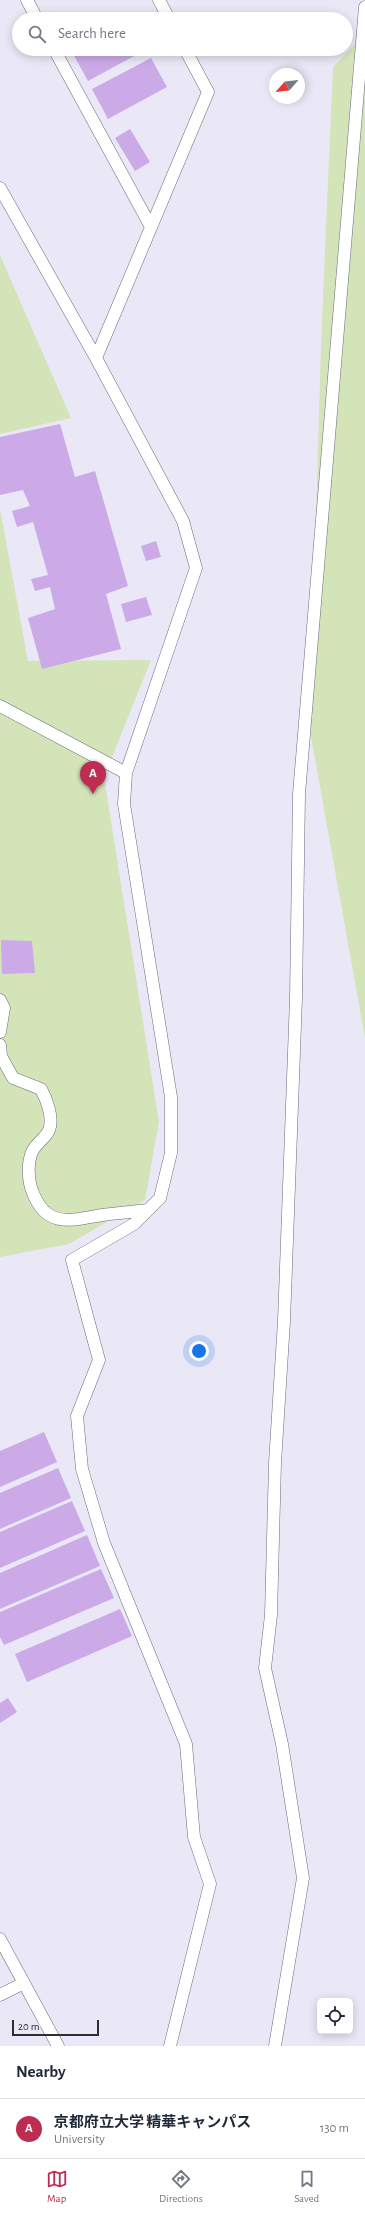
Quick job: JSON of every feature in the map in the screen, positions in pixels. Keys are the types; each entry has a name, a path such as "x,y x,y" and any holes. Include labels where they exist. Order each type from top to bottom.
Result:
{"lane":[{"path":"27,0 33,12"},
{"path":"159,0 165,12"},
{"path":"275,2046 303,1878 282,1744 265,1668 271,1615 275,1463 284,1321 296,998 299,794 365,7"},
{"path":"58,56 151,228"},
{"path":"96,358 208,92 189,56"},
{"path":"0,188 96,358 183,521 196,568 126,773 124,804 171,1097 171,1153 160,1198 134,1224 72,1260 99,1360 77,1416 82,1469 104,1543 186,1744 194,1837 210,1884 170,2046"},
{"path":"0,706 126,773"},
{"path":"0,1000 4,1008 0,1032"},
{"path":"0,1045 1,1056 13,1078 41,1088 49,1110 49,1129 32,1151 29,1164 29,1184 38,1205 55,1219 77,1221 102,1215 148,1210"},
{"path":"0,1939 58,2046"},
{"path":"0,1994 24,1983"}],"green space":[{"path":"365,34 365,1038 310,731 321,345 333,67 344,56 353,56 353,46"},
{"path":"0,255 71,418 0,434"},
{"path":"0,509 28,661 151,660 104,777 159,1122 145,1200 69,1244 0,1257"}],"building":[{"path":"74,56 134,56 88,81"},
{"path":"151,58 167,87 108,119 92,89"},
{"path":"130,129 150,162 135,171 115,138"},
{"path":"60,424 75,477 95,471 128,586 106,594 121,649 42,669 28,618 55,609 50,587 35,591 31,579 48,575 33,522 17,527 12,511 30,506 23,490 0,495 0,437"},
{"path":"156,541 161,557 146,561 141,546"},
{"path":"146,597 152,615 126,622 121,604"},
{"path":"1,940 32,941 35,973 2,974"},
{"path":"44,1432 57,1462 0,1487 0,1451"},
{"path":"58,1468 71,1498 0,1529 0,1493"},
{"path":"72,1501 85,1531 0,1568 0,1532"},
{"path":"87,1535 100,1566 0,1609 0,1573"},
{"path":"101,1569 114,1598 4,1645 0,1637 0,1612"},
{"path":"120,1609 132,1636 27,1682 15,1654"},
{"path":"8,1698 17,1712 0,1723 0,1703"}],"place":[{"name":"京都府立大学 精華キャンパス","path":"93,794"}]}
